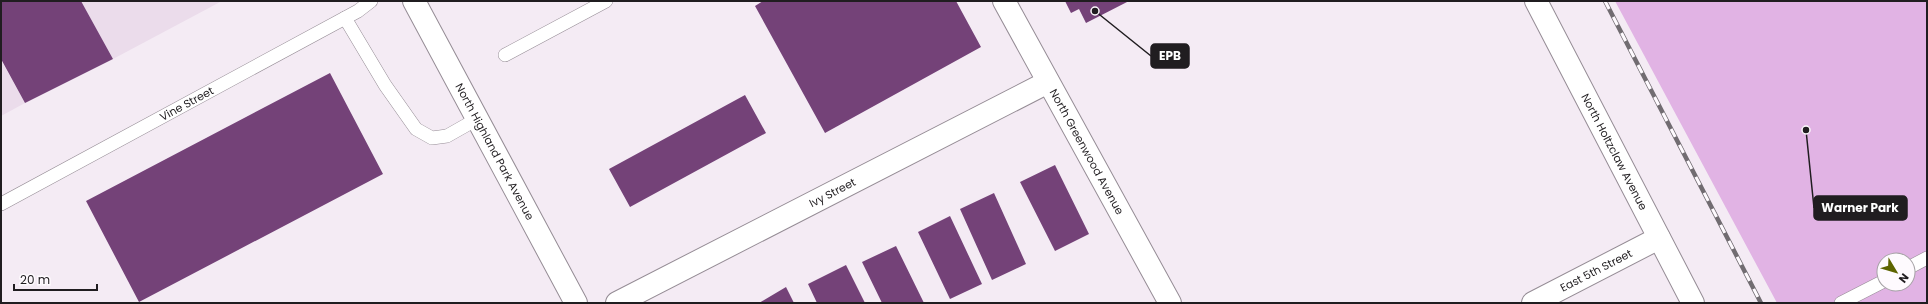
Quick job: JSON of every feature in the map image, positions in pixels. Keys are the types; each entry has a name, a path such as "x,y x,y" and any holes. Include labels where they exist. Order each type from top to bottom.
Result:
{"street":[{"name":"North Highland Park Avenue","path":"414,1 576,303"},
{"name":"North Greenwood Avenue","path":"1004,1 1170,303"},
{"name":"North Holtzclaw Avenue","path":"1536,1 1693,303"},
{"name":"Ivy Street","path":"617,303 1048,82"},
{"name":"East 5th Street","path":"1533,303 1659,238"}],"lane":[{"name":"Vine Street","path":"1,204 358,11 371,1"},
{"path":"505,55 606,1"},
{"path":"344,18 385,85 416,130 432,138 447,136 477,119"},
{"path":"1916,264 1927,258"},
{"path":"1841,303 1876,285"}],"shaded area":[{"path":"81,1 222,1 113,59"},
{"path":"1615,1 1927,1 1927,303 1777,303"},
{"path":"1,60 25,103 1,116"}],"building":[{"path":"1,1 81,1 113,59 25,103 1,59"},
{"path":"763,1 956,1 981,47 825,133 755,6"},
{"path":"1065,1 1129,1 1086,23 1079,9 1071,13"},
{"path":"330,73 383,174 139,302 86,201"},
{"path":"745,95 766,133 630,207 609,169"},
{"path":"1055,165 1089,234 1055,251 1020,182"},
{"path":"994,193 1026,264 992,280 960,209"},
{"path":"950,216 982,284 950,299 918,232"},
{"path":"896,246 924,303 882,303 862,262"},
{"path":"846,265 865,303 817,303 808,284"},
{"path":"786,287 794,303 759,303"}],"railway":[{"path":"1605,1 1761,303"}],"place":[{"name":"EPB","path":"1095,11"},
{"name":"Warner Park","path":"1806,130"}]}
